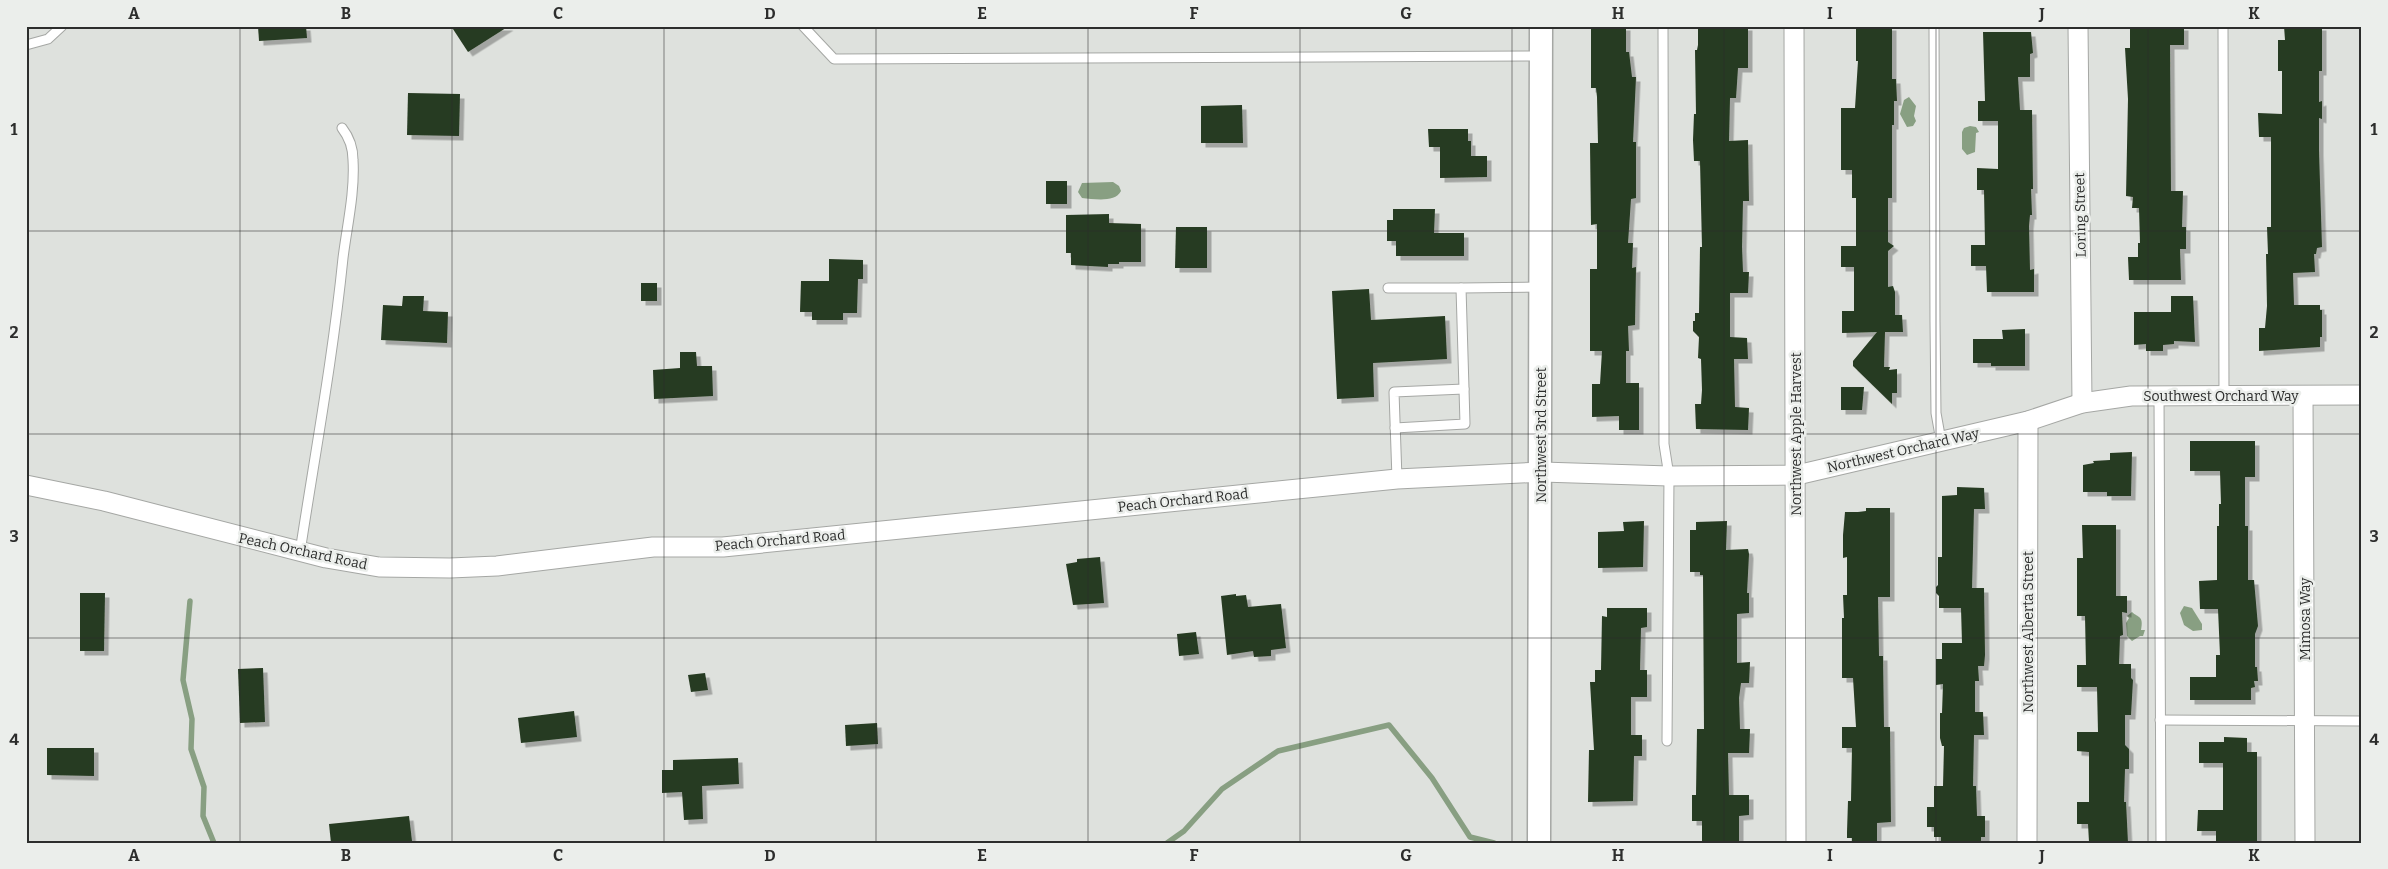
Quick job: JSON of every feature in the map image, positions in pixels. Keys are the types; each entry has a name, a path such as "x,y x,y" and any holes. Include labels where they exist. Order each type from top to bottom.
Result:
{"street":[{"name":"Northwest 3rd Street","path":"1539,843 1542,472 1541,26"},
{"name":"Northwest Apple Harvest","path":"1794,26 1796,843"},
{"name":"Loring Street","path":"2078,26 2082,403"},
{"name":"Southwest Orchard Way","path":"2082,403 2131,396 2362,395"},
{"name":"Mimosa Way","path":"2303,396 2305,843"},
{"name":"Northwest Orchard Way","path":"1542,472 1669,476 1796,475 2028,421 2082,403"},
{"name":"Northwest Alberta Street","path":"2027,843 2028,421"},
{"name":"Peach Orchard Road","path":"26,485 104,501 300,552 379,567 450,568 497,566 654,547 723,547 1397,479 1542,472"}],"lane":[{"path":"26,45 48,39 62,26"},
{"path":"803,26 834,59 1541,56"},
{"path":"1663,26 1664,444 1669,476 1667,741"},
{"path":"1934,26 1936,412 1941,441"},
{"path":"2223,26 2224,396"},
{"path":"300,552 322,425 340,294 352,181 353,159 347,135 342,128"},
{"path":"1388,288 1542,287"},
{"path":"1395,428 1464,424 1461,288"},
{"path":"1397,479 1394,392 1464,389"},
{"path":"2159,396 2160,843"},
{"path":"2160,720 2362,721"}],"shaded area":[{"path":"1909,97 1916,106 1914,116 1916,121 1913,126 1907,127 1900,114 1904,100"},
{"path":"1976,127 1979,132 1976,133 1975,152 1967,155 1962,149 1962,132 1964,128"},
{"path":"1113,182 1119,186 1121,191 1118,195 1109,199 1082,198 1078,192 1082,183"},
{"path":"2184,606 2192,608 2202,624 2202,630 2193,631 2184,625 2180,613"},
{"path":"2132,612 2141,619 2141,630 2145,630 2143,636 2132,641 2127,636 2126,623 2129,618 2127,616"}],"building":[{"path":"258,26 306,26 307,38 259,41"},
{"path":"451,26 509,26 468,52"},
{"path":"1591,26 1626,26 1626,52 1629,52 1632,77 1636,77 1633,142 1636,142 1636,198 1631,199 1628,243 1633,243 1632,268 1636,267 1635,325 1628,326 1629,351 1626,351 1626,383 1639,383 1639,430 1619,430 1619,416 1592,417 1592,384 1600,384 1602,351 1590,351 1590,269 1597,269 1597,224 1591,225 1590,143 1598,143 1596,88 1591,88"},
{"path":"1698,26 1748,26 1748,68 1738,68 1736,98 1730,98 1729,141 1748,140 1749,201 1743,201 1742,247 1743,272 1749,272 1748,293 1730,293 1730,337 1747,338 1748,359 1734,359 1735,407 1749,408 1748,430 1696,429 1695,404 1701,404 1702,390 1701,359 1698,358 1699,337 1693,331 1695,313 1699,313 1700,247 1702,247 1700,161 1694,161 1693,140 1694,114 1696,114 1695,50 1697,50 1698,45"},
{"path":"1856,26 1892,26 1892,79 1896,79 1897,101 1894,101 1894,125 1892,125 1892,198 1888,198 1888,242 1894,246 1888,251 1888,287 1893,286 1895,292 1895,315 1902,315 1903,332 1885,332 1884,367 1890,367 1889,370 1897,369 1897,393 1892,393 1892,404 1853,366 1853,361 1877,332 1842,333 1842,311 1854,311 1854,267 1841,267 1841,246 1856,246 1856,198 1852,198 1852,170 1841,170 1841,108 1855,108 1858,61 1856,61"},
{"path":"2130,26 2184,26 2184,45 2170,45 2171,191 2183,191 2182,227 2186,227 2186,249 2180,249 2181,280 2129,280 2128,257 2138,257 2138,243 2140,243 2139,208 2132,208 2133,197 2126,196 2128,99 2125,48 2130,48"},
{"path":"2284,26 2322,26 2322,71 2319,71 2319,102 2322,101 2322,119 2319,118 2319,151 2322,247 2317,248 2316,254 2314,254 2315,272 2293,273 2294,305 2320,305 2320,310 2322,310 2322,337 2320,337 2320,347 2259,351 2259,328 2265,328 2267,306 2266,254 2268,254 2267,227 2271,227 2271,137 2259,137 2258,113 2282,114 2282,71 2278,71 2278,40 2285,40"},
{"path":"1983,32 2031,32 2033,53 2030,54 2030,77 2018,77 2020,110 2032,110 2033,189 2031,189 2032,215 2030,215 2029,226 2030,270 2034,269 2034,292 1987,292 1986,266 1971,266 1971,245 1985,245 1984,190 1977,190 1977,168 1998,169 1998,121 1978,121 1978,101 1985,101"},
{"path":"408,93 460,94 459,136 407,135"},
{"path":"1242,105 1243,143 1201,143 1201,106"},
{"path":"1428,129 1468,129 1468,141 1471,141 1471,156 1487,156 1487,177 1440,178 1440,147 1429,147"},
{"path":"1046,181 1067,181 1067,204 1046,204"},
{"path":"1393,209 1435,209 1434,233 1464,233 1464,256 1396,256 1396,241 1387,241 1387,220 1393,220"},
{"path":"1109,214 1109,223 1141,224 1141,262 1119,262 1119,264 1108,264 1108,267 1071,265 1071,253 1066,253 1066,215"},
{"path":"1176,227 1207,227 1207,268 1175,268"},
{"path":"829,259 863,260 863,279 858,279 857,313 843,313 843,320 812,320 812,312 800,312 801,281 829,281"},
{"path":"641,283 657,283 657,301 641,301"},
{"path":"1369,289 1371,320 1445,316 1447,359 1373,363 1374,397 1337,399 1332,291"},
{"path":"403,296 424,296 423,311 448,312 447,343 381,340 383,305 402,306"},
{"path":"2171,296 2193,296 2195,342 2174,341 2174,344 2163,345 2163,351 2146,351 2146,344 2134,345 2134,312 2171,312"},
{"path":"2025,329 2025,366 1991,366 1991,363 1973,363 1973,339 2003,339 2002,330"},
{"path":"680,352 696,352 697,366 712,366 713,396 654,399 653,370 680,368"},
{"path":"1841,387 1864,387 1862,410 1841,410"},
{"path":"2190,441 2255,441 2255,477 2245,477 2245,526 2248,526 2248,580 2254,580 2258,626 2255,634 2255,667 2257,667 2258,681 2254,681 2255,687 2251,688 2251,700 2190,700 2190,677 2216,677 2216,655 2220,655 2218,609 2200,609 2199,581 2217,580 2217,526 2219,526 2219,504 2221,504 2220,471 2190,471"},
{"path":"2132,452 2131,496 2107,496 2107,492 2083,492 2083,465 2094,463 2093,461 2110,460 2110,453"},
{"path":"1957,487 1984,488 1985,509 1974,509 1972,588 1984,588 1985,655 1984,666 1978,666 1979,681 1975,681 1975,712 1983,712 1984,735 1974,735 1973,786 1976,786 1977,816 1985,816 1985,837 1981,837 1981,841 1941,841 1941,837 1934,837 1934,827 1927,827 1927,807 1934,807 1934,786 1943,786 1944,746 1942,746 1940,738 1940,713 1942,713 1943,684 1936,685 1936,659 1942,659 1942,643 1962,643 1961,608 1939,608 1939,596 1936,593 1938,585 1938,557 1942,557 1942,496 1957,495"},
{"path":"1866,508 1890,508 1890,597 1878,597 1879,656 1883,656 1884,727 1890,727 1891,822 1877,823 1877,843 1852,843 1852,838 1847,838 1847,832 1848,801 1851,801 1852,748 1842,748 1842,727 1856,727 1853,678 1842,678 1843,595 1847,595 1847,557 1843,558 1843,535 1845,512 1866,511"},
{"path":"1644,521 1643,567 1598,568 1598,532 1624,531 1623,522"},
{"path":"1727,521 1726,550 1748,549 1749,554 1747,593 1749,593 1749,613 1737,614 1737,663 1750,662 1749,683 1741,683 1739,698 1740,729 1750,729 1749,753 1728,753 1729,795 1749,795 1749,815 1739,816 1739,843 1702,843 1702,821 1692,821 1692,795 1696,795 1697,729 1704,729 1703,575 1700,575 1700,572 1690,572 1690,530 1696,530 1696,522"},
{"path":"2082,525 2116,525 2116,596 2127,596 2127,613 2122,612 2123,635 2120,636 2119,664 2131,664 2131,678 2133,680 2131,715 2125,715 2125,745 2129,749 2129,769 2125,769 2124,802 2126,802 2128,843 2089,842 2088,824 2077,824 2077,802 2089,802 2089,752 2077,751 2077,732 2098,732 2097,687 2077,687 2077,665 2086,665 2085,616 2077,616 2077,558 2083,558"},
{"path":"1100,557 1104,603 1073,605 1066,564 1077,562 1077,559"},
{"path":"80,593 105,593 104,651 80,651"},
{"path":"1236,594 1236,596 1246,595 1248,607 1281,604 1286,648 1271,650 1271,656 1254,657 1253,651 1227,655 1221,596"},
{"path":"1607,608 1647,608 1647,627 1641,628 1640,670 1647,670 1647,697 1631,697 1631,735 1642,735 1642,756 1634,756 1633,801 1588,802 1589,750 1594,750 1590,682 1595,682 1595,670 1601,670 1602,616 1607,617"},
{"path":"1196,632 1199,654 1179,656 1177,634"},
{"path":"263,668 265,722 240,723 238,669"},
{"path":"705,673 708,690 691,692 688,675"},
{"path":"574,711 577,737 521,743 518,718"},
{"path":"877,723 878,744 846,746 845,725"},
{"path":"2224,737 2247,738 2247,752 2257,752 2257,843 2216,843 2216,831 2197,831 2198,810 2223,810 2223,763 2199,763 2199,742 2224,742"},
{"path":"47,748 94,748 94,776 47,775"},
{"path":"738,758 739,784 702,786 703,819 684,820 682,792 662,793 662,770 673,770 673,760"},
{"path":"409,816 412,841 331,843 329,824"}],"waterway":[{"path":"190,601 183,680 192,719 191,749 204,787 203,816 214,843"},
{"path":"1167,843 1184,831 1222,789 1278,751 1389,725 1432,778 1470,837 1494,843"}]}
